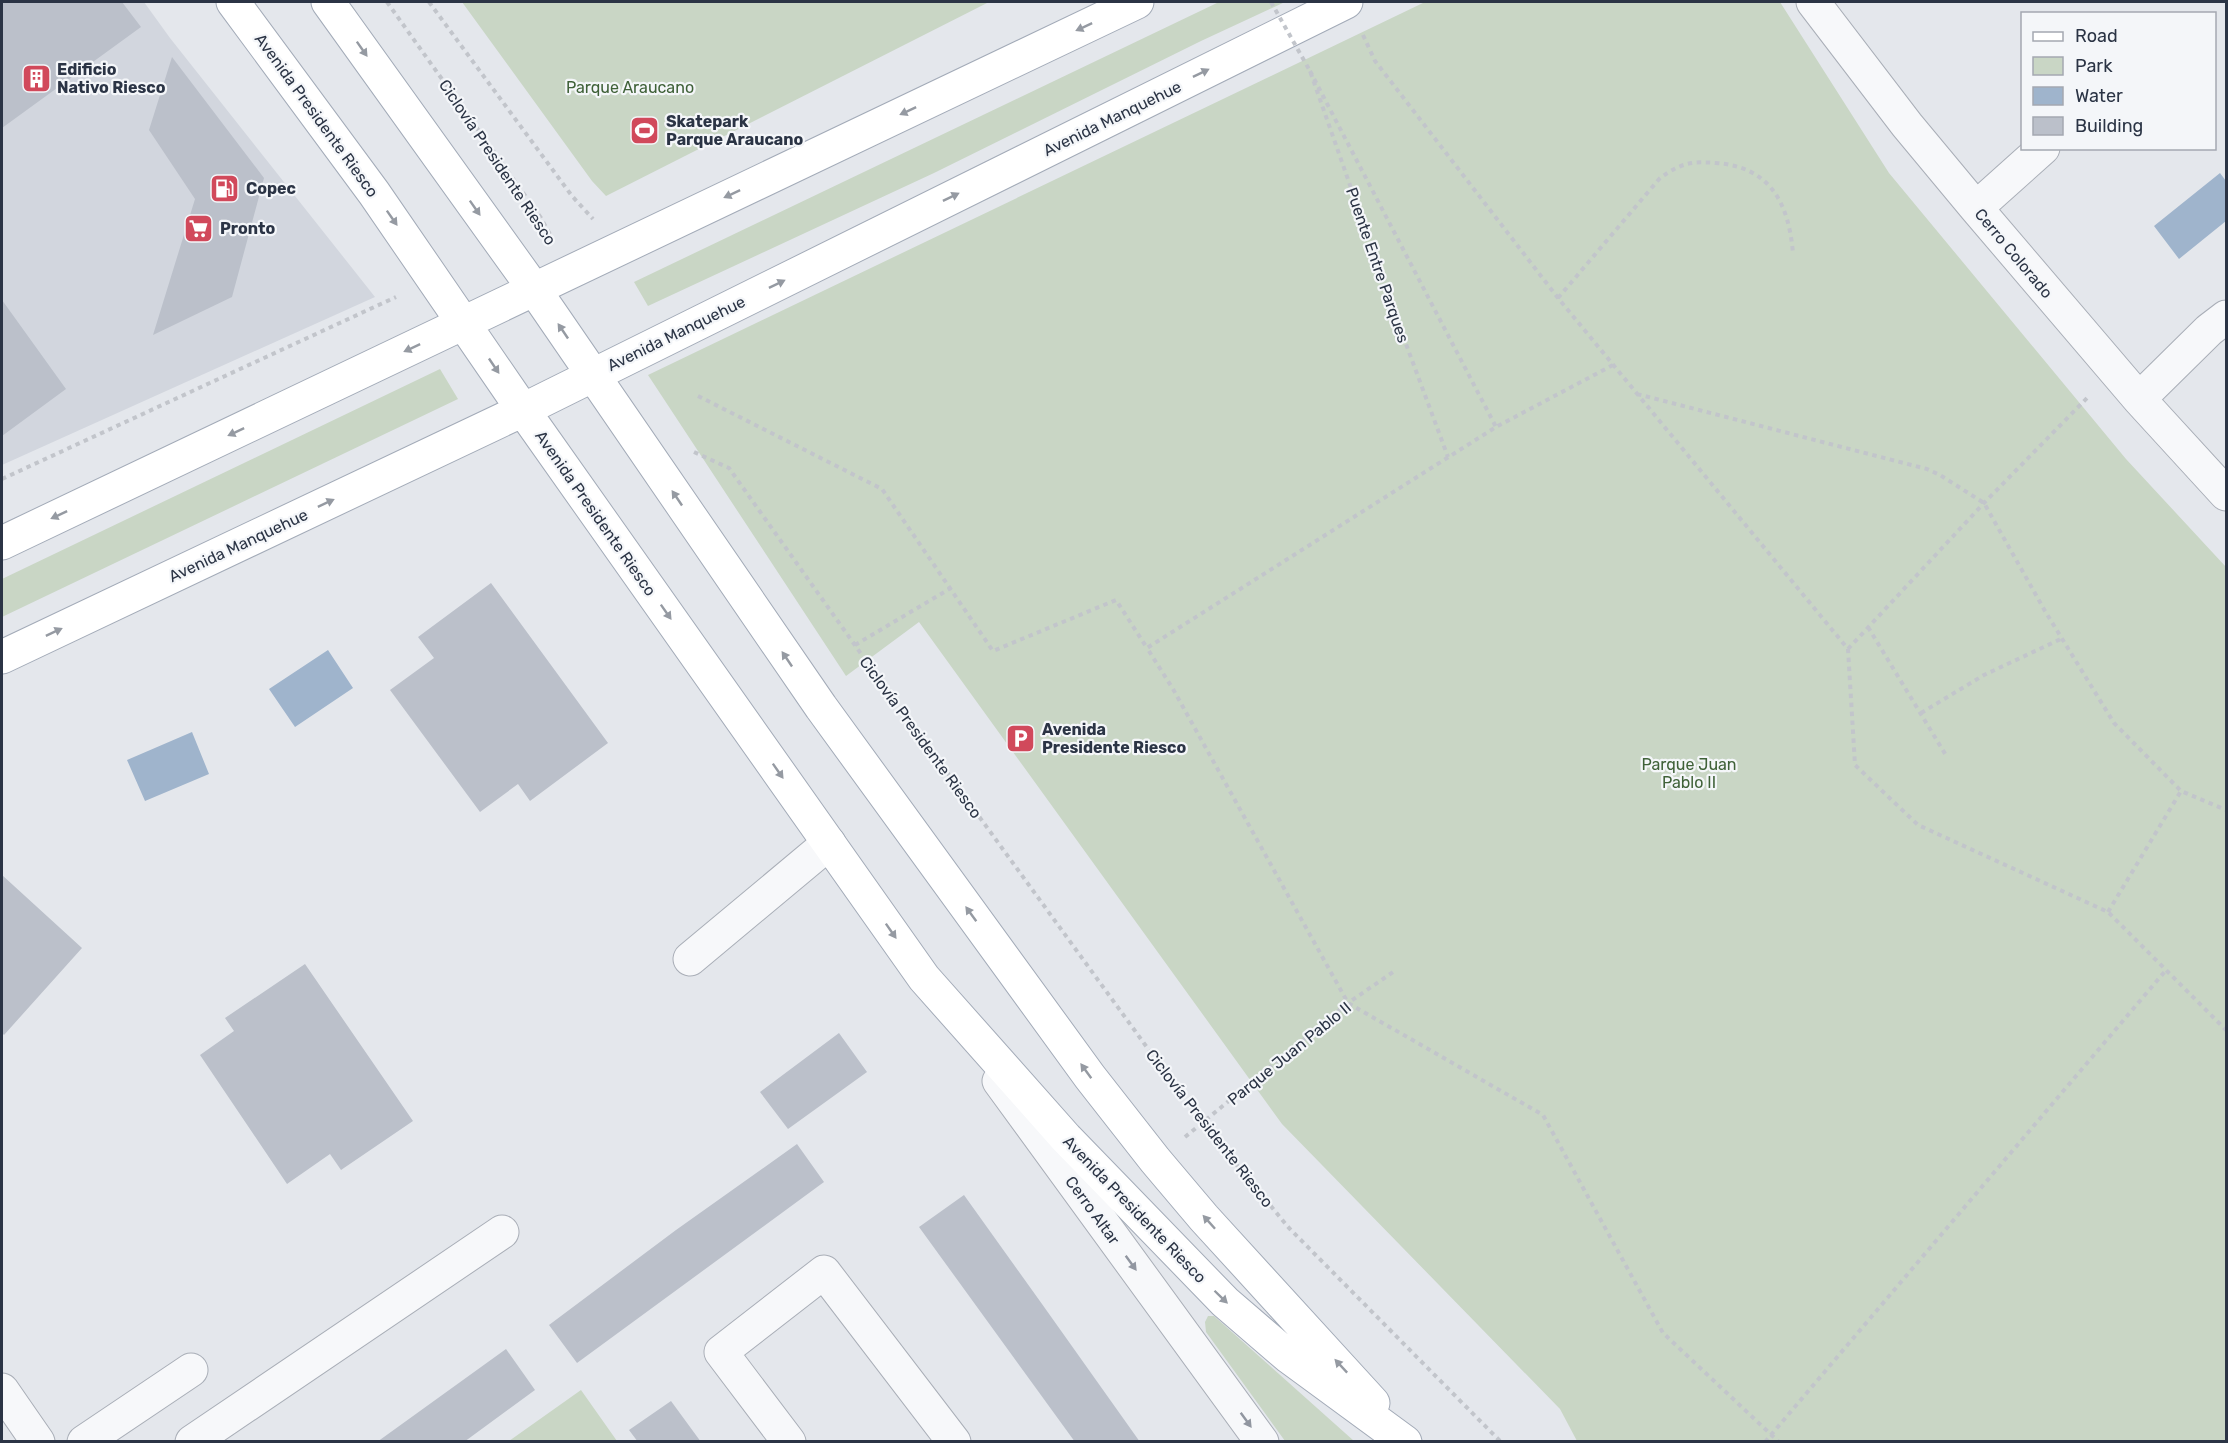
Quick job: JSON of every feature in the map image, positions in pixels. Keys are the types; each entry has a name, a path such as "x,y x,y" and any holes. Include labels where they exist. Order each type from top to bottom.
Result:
{"main road":[{"name":"Avenida Presidente Riesco","path":"233,2 380,202 523,410 924,978 1066,1138 1226,1302 1289,1357 1406,1442"},
{"name":"Avenida Presidente Riesco","path":"328,2 534,289 820,707 1090,1077 1155,1160 1212,1226 1352,1378 1406,1442"},
{"path":"2,543 1137,2"},
{"name":"Avenida Manquehue","path":"2,657 523,410 1346,2"}],"street":[{"name":"Cerro Colorado","path":"1814,2 1907,125 1976,208 2139,399 2226,494"},
{"path":"1976,208 2041,150"},
{"path":"2139,399 2209,330 2226,317"},
{"path":"690,959 829,843"},
{"name":"Cerro Altar","path":"924,978 1262,1442"},
{"path":"192,1442 502,1232"},
{"path":"789,1442 721,1352 824,1272 954,1442"},
{"path":"84,1442 191,1370"},
{"path":"2,1390 38,1442"}],"path":[{"name":"Ciclovía Presidente Riesco","path":"387,2 541,218 571,272"},
{"path":"429,2 572,196 594,220"},
{"name":"Puente Entre Parques","path":"1271,2 1310,71 1496,427"},
{"path":"1361,32 1375,62 1558,298 1848,649 1855,765 1918,825 2108,912 2226,1030"},
{"name":"Puente Entre Parques","path":"1310,71 1448,457"},
{"path":"1558,298 1660,178 1677,166 1695,162 1726,164 1748,169 1766,181 1780,198 1791,229 1792,254"},
{"path":"2,479 396,297"},
{"path":"1147,648 1496,427 1612,364"},
{"path":"1848,649 1984,502 2115,370"},
{"path":"1636,394 1927,469 1984,502 2045,611 2114,723 2181,791 2226,810"},
{"path":"698,396 882,489 993,651 1116,600 1173,689 1348,1003 1543,1115 1663,1333 1779,1442"},
{"name":"Ciclovía Presidente Riesco","path":"689,450 729,468 1202,1123 1289,1228 1501,1442"},
{"path":"855,645 951,588"},
{"path":"1868,627 1947,757"},
{"path":"1922,713 1984,675 2063,638"},
{"path":"2108,912 2181,791"},
{"path":"1765,1442 2167,969"},
{"name":"Parque Juan Pablo II","path":"1155,1160 1348,1003 1396,970"}],"shaded area":[{"path":"2,2 144,2 375,297 2,465"}],"green space":[{"name":"Parque Araucano","path":"462,2 989,2 606,196 592,181"},
{"path":"1219,2 1285,2 934,173 648,306 634,282"},
{"name":"Parque Juan Pablo II","path":"1425,2 1780,2 1889,173 2126,459 2226,567 2226,1441 1577,1441 1560,1409 1282,1124 919,622 846,676 648,375"},
{"path":"440,369 458,399 2,617 2,579"},
{"path":"1208,1316 1214,1316 1354,1441 1285,1441 1206,1332 1205,1322"},
{"path":"581,1390 617,1441 509,1441"}],"water":[{"path":"2220,173 2226,181 2226,221 2179,259 2154,226"},
{"path":"328,650 353,688 295,727 269,689"},
{"path":"192,732 209,774 145,801 127,760"}],"building":[{"name":"Edificio Nativo Riesco","path":"2,2 122,2 141,27 2,128"},
{"name":"Copec","path":"172,57 264,178 232,297 153,335 195,199 149,130"},
{"path":"2,300 66,389 2,436"},
{"path":"491,583 608,743 530,801 518,784 480,812 390,690 434,658 418,637"},
{"path":"2,875 82,948 4,1035 2,1033"},
{"path":"305,964 413,1121 341,1170 330,1154 287,1184 200,1055 234,1031 225,1018"},
{"path":"839,1033 867,1072 788,1129 760,1092"},
{"path":"797,1144 824,1182 577,1363 549,1325 676,1230"},
{"path":"964,1195 1140,1442 1075,1442 919,1227"},
{"path":"506,1349 535,1390 464,1442 377,1442"},
{"path":"671,1401 701,1442 638,1442 629,1430"}],"place":[{"name":"Edificio Nativo Riesco","path":"36,78"},
{"name":"Skatepark Parque Araucano","path":"645,130"},
{"name":"Copec","path":"225,188"},
{"name":"Pronto","path":"199,228"},
{"name":"Avenida Presidente Riesco","path":"1021,738"}]}
